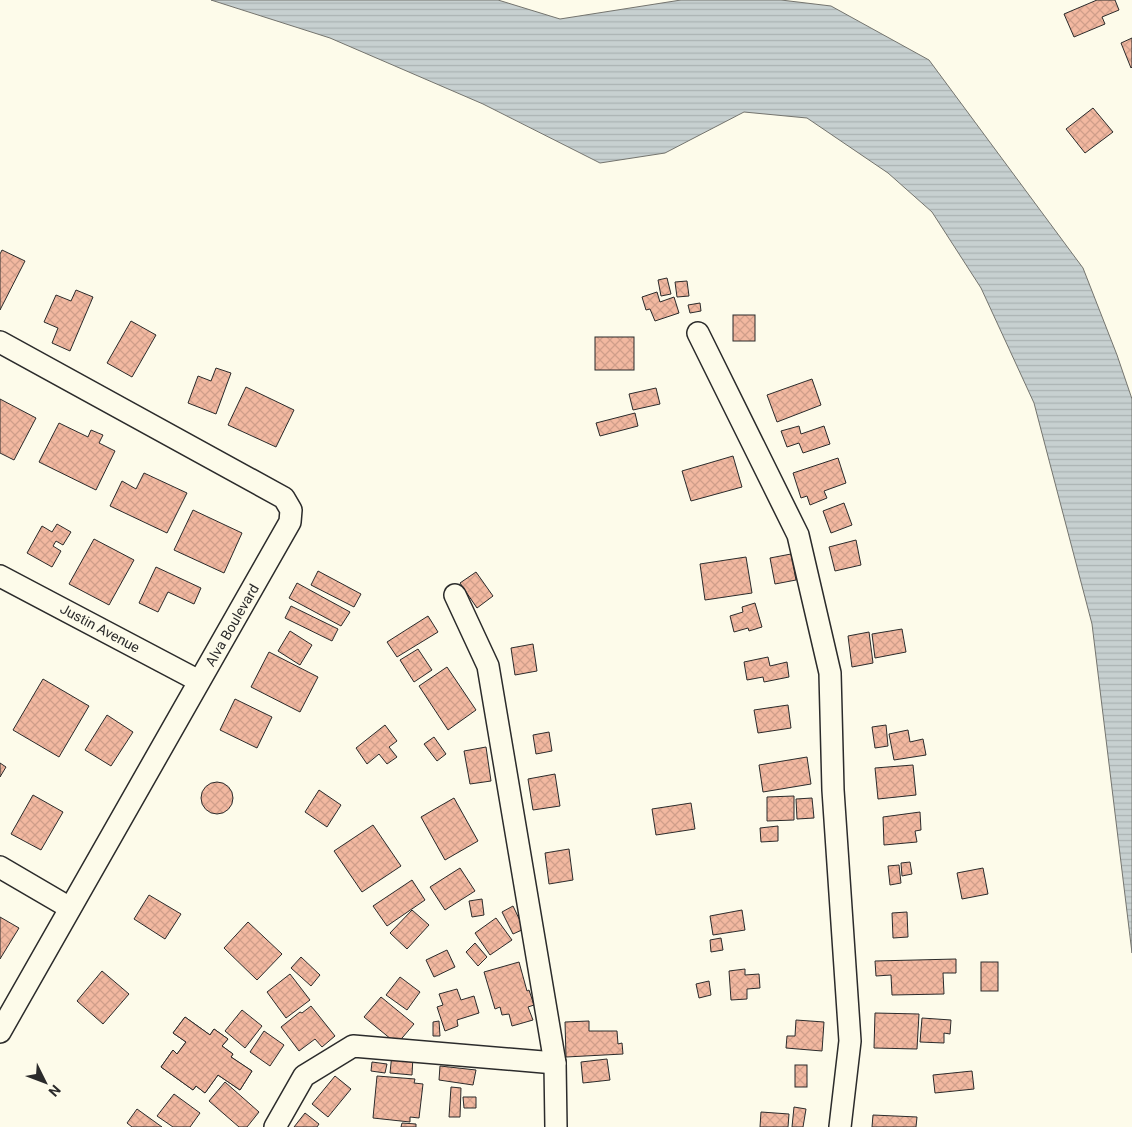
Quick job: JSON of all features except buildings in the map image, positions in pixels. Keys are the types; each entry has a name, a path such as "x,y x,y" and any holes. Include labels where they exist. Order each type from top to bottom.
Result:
{"street":[{"path":"698,333 798,535 830,673 832,790 850,1041 840,1127"},
{"name":"Alva Boulevard","path":"0,342 284,498 291,510 290,522 0,1032"},
{"name":"Justin Avenue","path":"0,576 200,681"},
{"path":"455,595 488,666 555,1063 556,1127"},
{"path":"0,867 70,908"},
{"path":"275,1127 304,1076 352,1046 555,1063"}],"shaded area":[{"path":"211,0 498,0 560,19 681,0 781,0 831,6 929,60 1083,268 1132,399 1132,953 1092,624 1034,403 981,288 932,212 888,173 807,118 744,112 665,153 600,163 483,104 330,38"}]}
